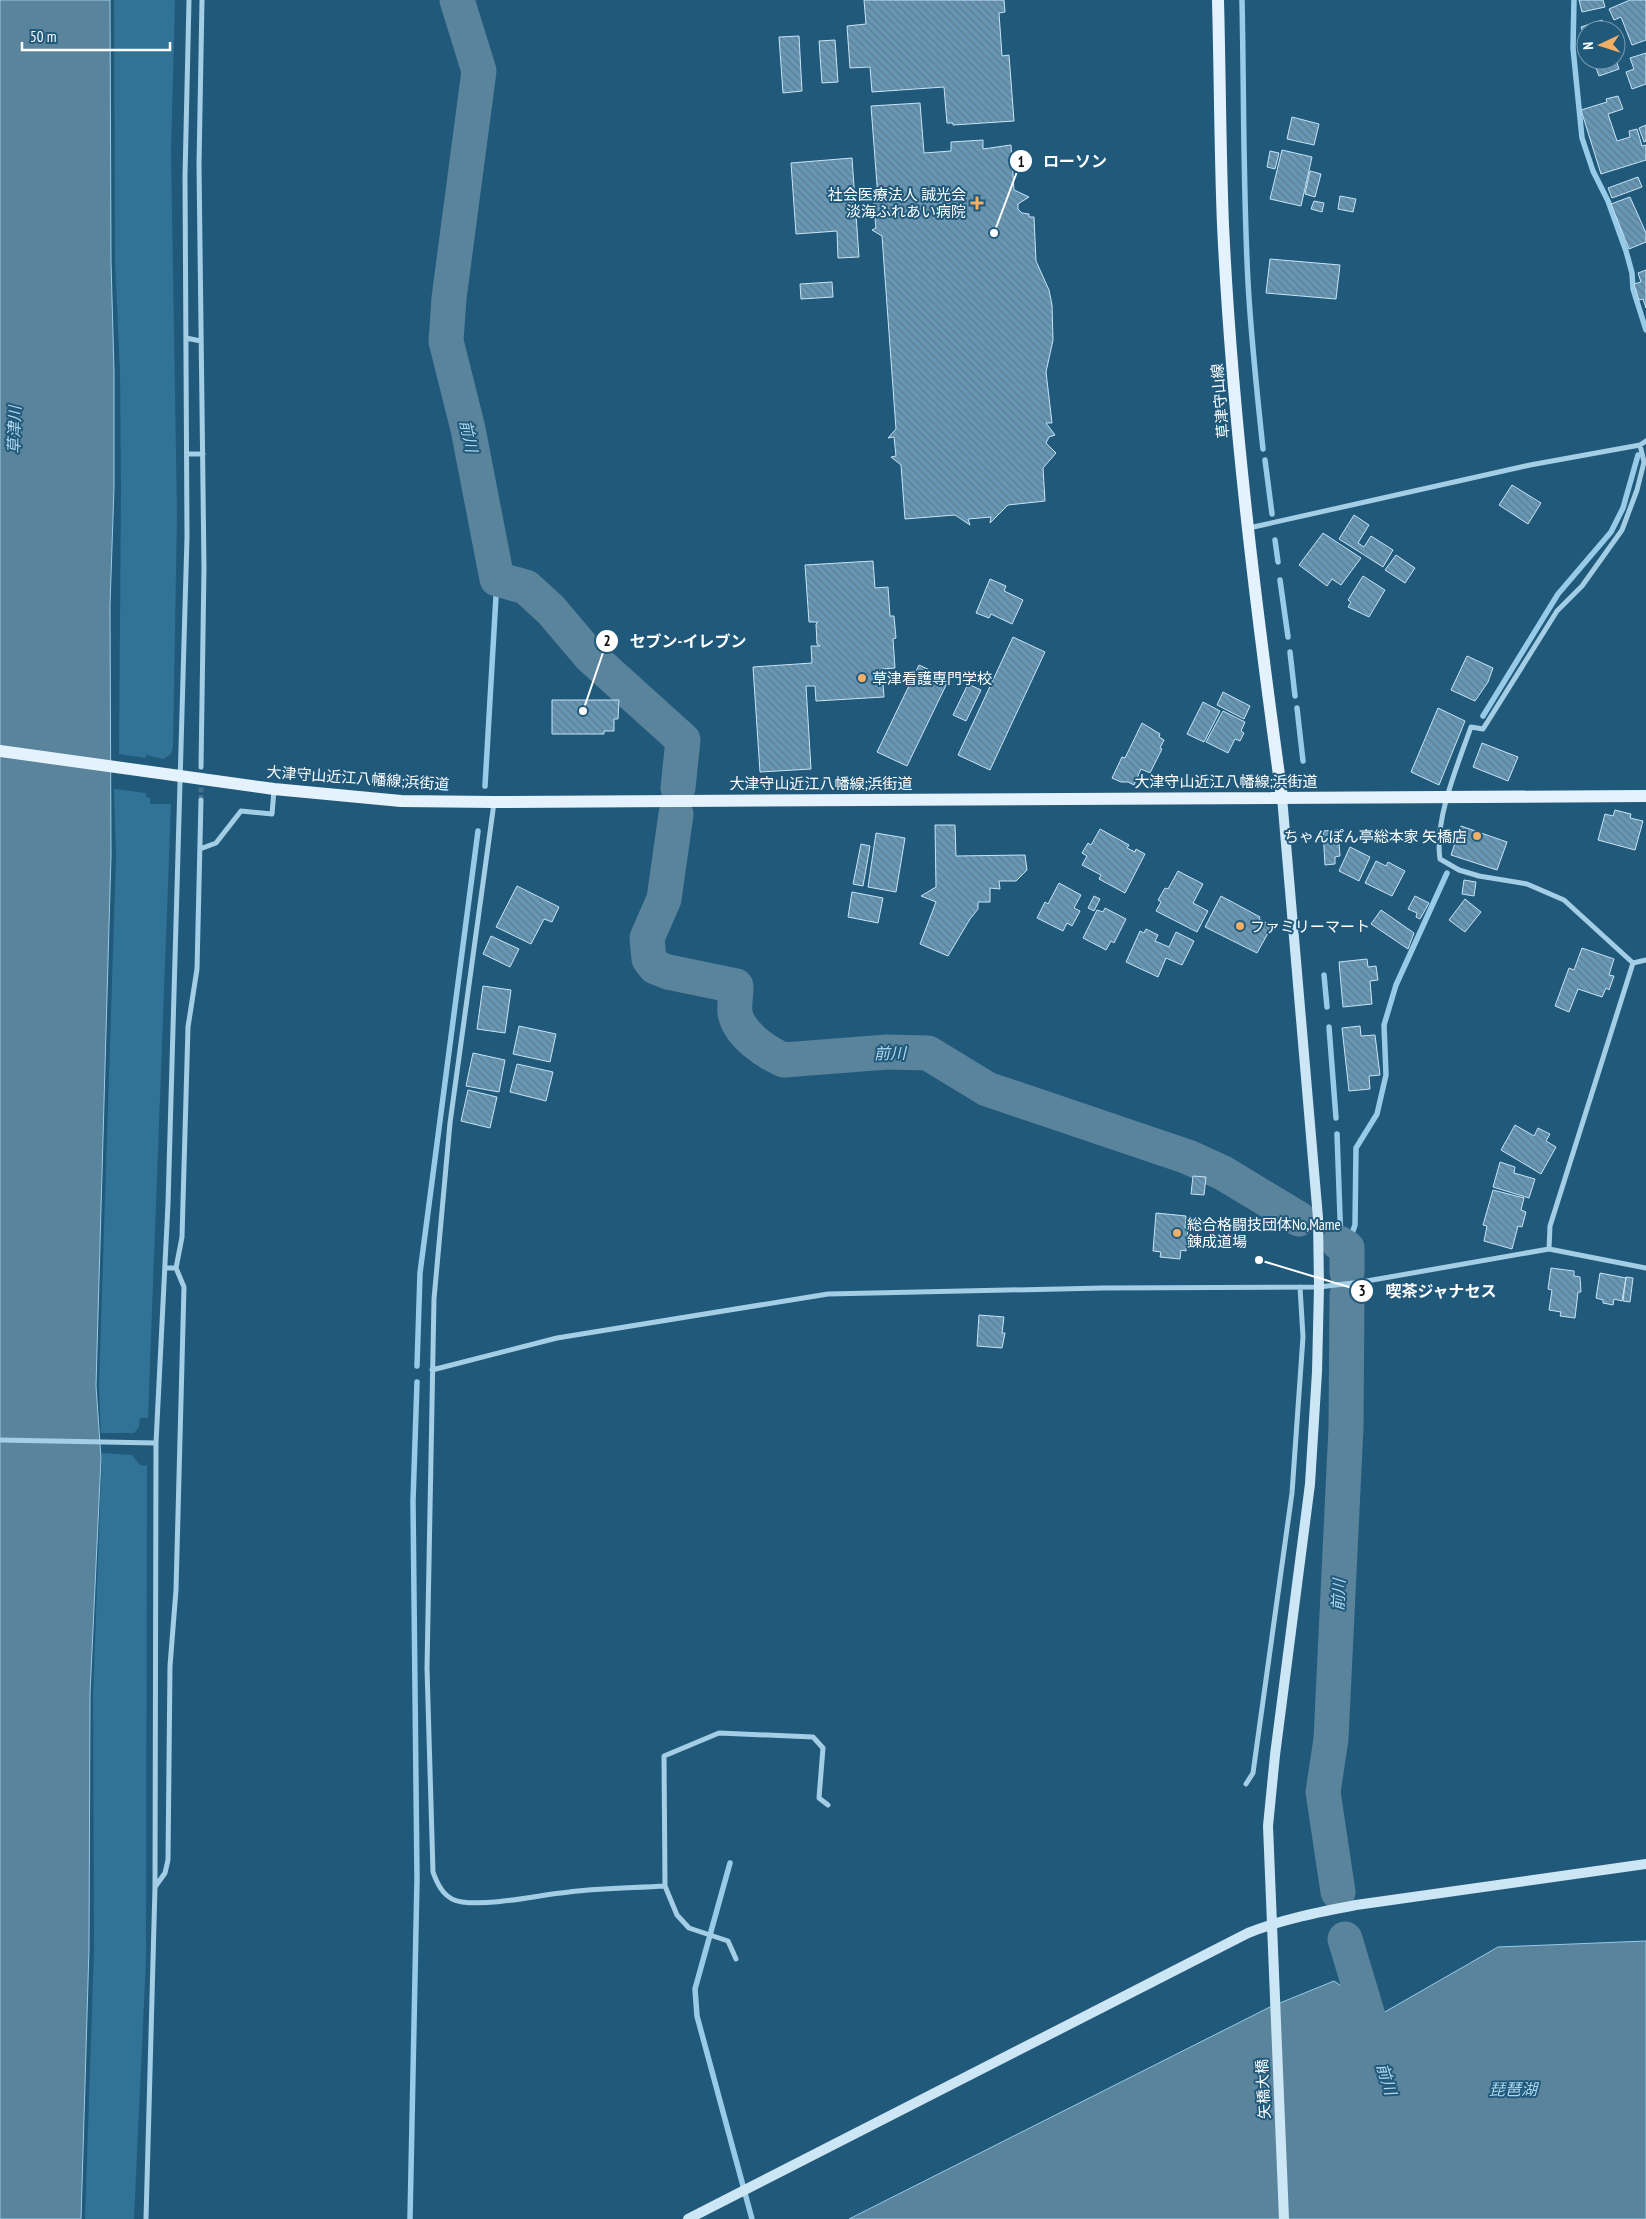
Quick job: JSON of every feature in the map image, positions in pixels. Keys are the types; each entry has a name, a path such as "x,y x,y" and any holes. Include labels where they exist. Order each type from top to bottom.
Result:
{"main road":[{"name":"草津守山線","path":"1218,0 1223,226 1232,361 1248,528 1282,797"},
{"name":"大津守山近江八幡線;浜街道","path":"0,751 154,774 274,789 401,801 1646,796"}],"street":[{"path":"146,2219 155,1887 156,1443 165,1268 187,537 185,176 189,0"},
{"path":"201,767 204,568 199,165 202,0"},
{"path":"186,338 201,341"},
{"path":"1248,528 1530,465 1640,446 1646,442"},
{"path":"1633,963 1564,900 1527,884 1479,876 1458,870 1440,859 1438,846 1448,797 1470,727 1484,729 1557,611 1582,586 1622,530 1637,490 1644,462 1640,446"},
{"path":"187,454 203,454"},
{"path":"200,849 216,842 241,810 272,814 274,789"},
{"name":"矢橋大橋","path":"1282,797 1320,1259 1317,1372 1310,1484 1275,1755 1268,1826 1284,2219"},
{"path":"155,1887 165,1873 168,1860 170,1666 176,1590 184,1287 176,1268 182,1237 188,1027 197,969 200,800"},
{"path":"494,802 450,1123 434,1299 427,1668 433,1872 437,1885 447,1897 462,1902 501,1901 571,1891 665,1886"},
{"path":"1633,963 1646,960"},
{"path":"1549,1249 1550,1226 1633,963"},
{"path":"432,1370 557,1338 828,1294 1103,1288 1319,1287 1361,1282 1549,1249 1646,1268"},
{"path":"165,1268 176,1268"},
{"path":"1246,1784 1253,1774 1292,1493 1303,1337 1300,1287"},
{"path":"0,1440 156,1443"},
{"path":"736,1959 728,1941 689,1928 677,1915 665,1886 664,1756 719,1733 813,1737 822,1748 820,1798 828,1805"},
{"path":"688,2219 1248,1933 1272,1924 1317,1912 1356,1905 1646,1864"}],"shaded area":[{"path":"114,0 175,0 171,150 177,515 173,746 171,754 163,759 146,755 146,758 119,754 121,488 120,372 115,263"},
{"path":"114,789 146,793 146,797 150,798 150,804 171,804 148,1418 140,1418 139,1427 134,1433 101,1433 99,1386 116,857"},
{"path":"102,1453 132,1455 140,1465 147,1466 146,1960 134,2219 85,2219 94,1948 93,1694"}],"water":[{"name":"草津川","path":"0,0 110,0 111,262 114,371 114,488 110,605 111,855 96,1386 101,1458 90,1694 89,1948 81,2219 0,2219"},
{"name":"琵琶湖","path":"1646,1941 1646,2219 849,2219 1270,2007 1334,1981 1383,2013 1498,1947"}],"building":[{"path":"864,0 1004,0 1005,12 999,13 1002,56 1009,55 1014,121 953,125 953,123 947,123 944,87 872,92 870,67 850,68 847,26 866,24"},
{"path":"1579,0 1603,0 1605,7 1582,12"},
{"path":"1630,0 1646,0 1646,40 1632,45 1626,30 1626,20 1622,20 1621,17 1614,20 1609,9"},
{"path":"799,36 802,91 783,93 779,37"},
{"path":"835,40 838,82 822,83 819,41"},
{"path":"1646,53 1646,84 1632,89 1626,72 1634,69 1630,58"},
{"path":"1597,70 1616,70 1599,76"},
{"path":"1618,96 1623,109 1608,114 1617,141 1630,137 1629,131 1637,129 1642,146 1646,145 1646,160 1601,174 1581,110 1607,102 1606,99"},
{"path":"920,103 924,153 951,151 951,142 983,140 983,149 1011,145 1014,190 1029,197 1018,204 1018,209 1022,213 1029,214 1029,217 1034,217 1036,261 1049,290 1052,305 1053,340 1046,372 1052,423 1046,423 1055,435 1049,437 1046,443 1056,453 1043,468 1045,501 1008,505 990,523 991,517 968,519 970,525 955,515 905,519 901,465 891,457 896,456 894,437 888,438 896,429 882,236 872,230 876,228 874,209 870,209 878,198 871,106"},
{"path":"1292,117 1319,124 1314,145 1287,139"},
{"path":"1646,125 1646,141 1644,142 1639,128"},
{"path":"1282,150 1312,157 1301,206 1270,199"},
{"path":"1270,151 1279,153 1275,169 1267,167"},
{"path":"852,158 859,257 838,258 837,231 796,234 791,163"},
{"path":"1310,171 1321,174 1315,197 1305,194"},
{"path":"1638,177 1642,187 1612,198 1608,188"},
{"path":"1340,196 1356,199 1353,212 1338,209"},
{"path":"1630,197 1646,233 1646,242 1629,249 1611,204"},
{"path":"1314,201 1324,203 1322,212 1311,209"},
{"path":"1270,259 1340,265 1336,299 1266,293"},
{"path":"1646,270 1646,308 1643,299 1639,300 1634,284 1641,282 1638,273"},
{"path":"832,282 833,297 801,299 800,284"},
{"path":"1512,485 1541,503 1528,524 1499,505"},
{"path":"1354,515 1369,525 1358,543 1364,547 1371,536 1393,550 1383,567 1339,539"},
{"path":"1323,533 1361,558 1341,585 1332,579 1327,586 1299,565"},
{"path":"1396,555 1415,568 1405,583 1385,570"},
{"path":"873,561 875,588 888,587 890,616 894,616 896,638 893,639 895,668 882,669 884,697 816,701 815,686 806,686 811,769 760,772 753,667 812,663 811,646 820,646 817,644 816,624 818,622 809,622 805,565"},
{"path":"1363,576 1385,590 1369,617 1348,607 1351,602 1348,600"},
{"path":"990,579 1006,586 1004,591 1023,600 1012,624 991,614 989,618 976,613"},
{"path":"1013,637 1045,652 990,770 958,755"},
{"path":"1467,656 1493,668 1488,682 1475,701 1451,690"},
{"path":"919,665 949,679 907,766 877,752"},
{"path":"968,684 981,690 966,721 953,715"},
{"path":"1223,692 1250,706 1244,719 1217,705"},
{"path":"552,700 619,700 618,719 614,719 614,731 604,731 604,734 552,734"},
{"path":"1203,702 1220,711 1204,742 1187,734"},
{"path":"1438,708 1465,721 1439,785 1411,772"},
{"path":"1223,711 1245,722 1241,731 1244,733 1240,741 1235,739 1228,753 1206,742"},
{"path":"1142,723 1160,734 1159,737 1164,740 1160,748 1162,749 1150,773 1141,769 1134,785 1112,778 1122,757 1125,758"},
{"path":"1482,743 1518,757 1508,781 1473,767"},
{"path":"1615,810 1631,814 1630,818 1643,821 1635,850 1598,840 1605,814 1613,816"},
{"path":"935,825 955,825 956,856 1025,855 1027,870 1016,881 999,881 1000,889 990,888 990,902 978,902 978,909 948,956 920,944 936,902 921,896 936,887"},
{"path":"1461,826 1507,842 1497,870 1451,855"},
{"path":"1100,829 1129,845 1127,848 1135,852 1136,849 1145,854 1125,893 1099,879 1101,875 1082,865 1087,856 1082,853 1088,843 1091,845"},
{"path":"1338,830 1340,856 1335,857 1335,864 1325,865 1323,831"},
{"path":"876,833 905,838 896,892 868,887"},
{"path":"861,844 870,846 863,886 853,884"},
{"path":"1350,847 1370,857 1359,881 1339,871"},
{"path":"1376,861 1386,866 1388,862 1405,871 1392,896 1365,883"},
{"path":"1178,871 1203,884 1193,903 1208,911 1197,932 1156,911 1161,902 1158,900 1165,888 1168,889"},
{"path":"1464,880 1476,882 1474,896 1462,894"},
{"path":"1059,883 1081,895 1074,908 1080,911 1072,926 1067,923 1063,931 1037,918 1045,902 1048,904"},
{"path":"517,886 559,907 552,922 544,919 531,944 496,927"},
{"path":"852,892 883,898 878,923 848,917"},
{"path":"1094,896 1100,899 1094,911 1088,908"},
{"path":"1221,896 1260,917 1259,919 1272,926 1257,953 1205,927"},
{"path":"1415,896 1429,903 1420,919 1416,917 1417,913 1408,909"},
{"path":"1465,899 1481,912 1465,932 1449,920"},
{"path":"1105,908 1126,919 1114,943 1111,941 1106,950 1083,938 1097,910 1103,912"},
{"path":"1381,910 1414,933 1408,949 1371,924"},
{"path":"1146,929 1158,935 1155,941 1169,947 1176,932 1194,941 1182,965 1166,958 1158,977 1126,962 1140,931 1144,933"},
{"path":"491,936 519,949 510,967 483,954"},
{"path":"1582,948 1614,959 1609,975 1614,976 1609,990 1606,988 1602,997 1578,989 1569,1012 1555,1006 1569,968 1574,970"},
{"path":"1367,959 1368,967 1376,966 1378,980 1370,981 1372,1004 1343,1007 1339,962"},
{"path":"483,986 511,990 505,1033 477,1029"},
{"path":"519,1026 556,1034 550,1062 513,1054"},
{"path":"1360,1026 1361,1036 1375,1035 1380,1075 1369,1076 1370,1089 1349,1091 1342,1028"},
{"path":"473,1053 505,1060 499,1092 466,1086"},
{"path":"517,1064 553,1072 546,1101 510,1092"},
{"path":"468,1090 497,1097 490,1128 461,1121"},
{"path":"1515,1125 1534,1136 1538,1128 1550,1134 1546,1141 1556,1147 1541,1174 1501,1150"},
{"path":"1500,1162 1515,1167 1514,1173 1535,1179 1529,1198 1493,1187"},
{"path":"1193,1176 1206,1177 1204,1195 1191,1194"},
{"path":"1493,1190 1524,1198 1521,1210 1526,1212 1522,1227 1518,1226 1512,1249 1484,1241 1487,1226 1483,1225"},
{"path":"1156,1213 1186,1216 1185,1228 1188,1228 1186,1251 1181,1250 1180,1259 1160,1257 1161,1252 1153,1251"},
{"path":"1551,1268 1574,1271 1574,1276 1580,1277 1581,1292 1578,1292 1575,1318 1560,1316 1561,1312 1549,1310 1552,1290 1548,1289"},
{"path":"1600,1273 1626,1278 1622,1301 1614,1299 1613,1305 1603,1303 1603,1300 1596,1298"},
{"path":"1626,1277 1633,1278 1630,1302 1623,1301"},
{"path":"979,1315 1004,1317 1002,1333 1005,1333 1002,1348 977,1346"}],"waterway":[{"name":"前川","path":"457,0 479,71 449,298 446,341 468,429 497,579 526,587 551,610 590,656 683,740 678,788"},
{"path":"1242,0 1246,247 1252,345 1263,449"},
{"path":"1574,0 1573,48 1582,138 1593,171 1608,201 1626,251 1632,273 1633,289 1646,330"},
{"path":"1483,716 1558,594 1611,532 1623,508 1638,455"},
{"path":"1265,460 1272,514"},
{"path":"1275,540 1278,562"},
{"path":"485,786 497,579"},
{"path":"1280,580 1288,637"},
{"path":"1290,652 1295,696"},
{"path":"1297,708 1303,761"},
{"name":"前川","path":"676,814 664,899 647,938 649,959 655,967 668,972 736,986 735,1013 737,1021 747,1035 761,1047 784,1060 887,1052 928,1053 987,1089 1188,1157 1223,1173 1299,1219"},
{"path":"417,1366 420,1273 478,831"},
{"path":"1347,1248 1355,1225 1356,1148 1377,1114 1386,1075 1384,1025 1396,985 1447,873"},
{"path":"1324,975 1327,1007"},
{"path":"1329,1027 1336,1118"},
{"path":"1337,1134 1341,1244"},
{"name":"前川","path":"1339,1243 1347,1248 1347,1272"},
{"name":"前川","path":"1338,1892 1323,1792 1331,1739 1346,1427 1347,1295"},
{"path":"410,2219 417,1879 413,1501 417,1382"},
{"path":"730,1863 695,1989 697,2016 752,2219"},
{"name":"前川","path":"1345,1939 1377,2046"}],"tunnel":[{"path":"201,767 201,800"}],"place":[{"name":"社会医療法人 誠光会 淡海ふれあい病院","path":"977,203"},
{"name":"ローソン","path":"994,233"},
{"name":"草津看護専門学校","path":"862,678"},
{"name":"セブン-イレブン","path":"583,711"},
{"name":"ちゃんぽん亭総本家 矢橋店","path":"1477,836"},
{"name":"ファミリーマート","path":"1240,926"},
{"name":"総合格闘技団体No,Mame 錬成道場","path":"1177,1233"},
{"name":"喫茶ジャナセス","path":"1259,1260"}]}
